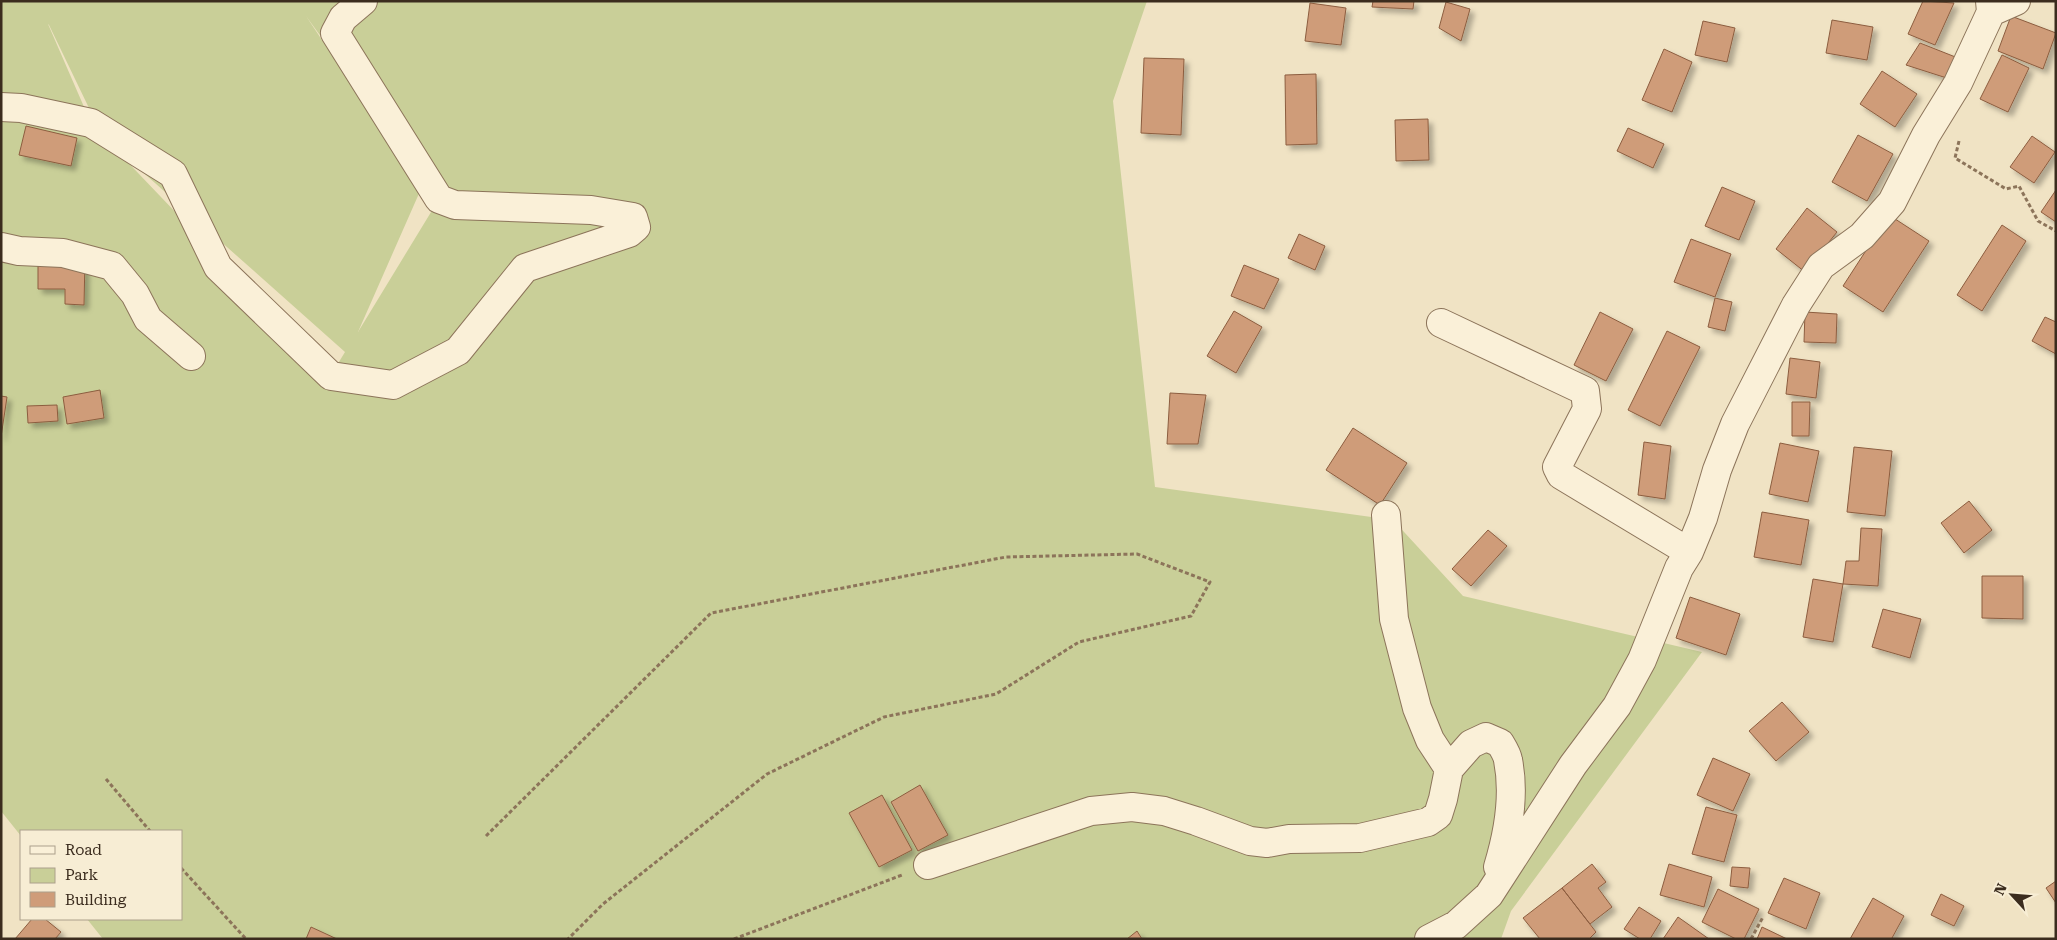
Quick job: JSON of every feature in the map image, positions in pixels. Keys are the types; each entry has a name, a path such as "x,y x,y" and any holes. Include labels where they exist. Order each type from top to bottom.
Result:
{"street":[{"path":"1,107 21,108 91,123 173,174 218,267 331,376 394,385 458,351 525,268 628,233 636,227 633,217 591,210 454,205 439,199 335,33 343,18 363,1"},
{"path":"1429,939 1456,925 1489,895 1573,765 1617,706 1642,660 1676,576 1689,552 1703,518 1717,470 1735,424 1796,305 1821,266 1862,236 1892,202 1926,135 1958,83 1990,7 2016,1"},
{"path":"1,247 20,251 63,253 112,266 135,294 148,319 191,356"},
{"path":"1441,323 1585,391 1587,409 1557,467 1561,476 1689,552"},
{"path":"1386,515 1394,619 1417,708 1430,740 1449,769"},
{"path":"928,865 1091,811 1132,807 1164,811 1250,841 1267,843 1289,839 1360,838 1428,822 1438,815 1449,769 1471,744 1486,737 1500,743 1508,759 1510,798 1506,839 1489,895"}],"path":[{"path":"1959,139 1955,158 2006,189 2019,186 2038,221 2056,231"},
{"path":"486,836 711,613 1006,557 1137,554 1210,582 1192,616 1079,642 996,694 884,717 767,774 602,904 568,938"},
{"path":"106,779 149,830"},
{"path":"734,939 928,865"},
{"path":"182,869 246,939"},
{"path":"1751,939 1763,917"}],"green space":[{"path":"1,1 1147,1 1113,101 1155,487 1393,520 1463,596 1702,652 1511,911 1501,939 103,939 88,920 182,920 182,830 20,830 20,835 1,811","holes":["306,16 439,199 358,332 421,189","49,25 101,133 91,123","118,152 345,352 331,375"]}],"building":[{"path":"1373,1 1414,1 1413,9 1372,7"},
{"path":"1923,1 1954,3 1935,45 1908,34"},
{"path":"1446,2 1470,9 1461,41 1439,28"},
{"path":"1310,3 1346,8 1341,45 1305,41"},
{"path":"2011,16 2056,33 2043,69 1998,51"},
{"path":"1832,20 1873,27 1867,60 1826,53"},
{"path":"1703,21 1735,28 1727,62 1695,55"},
{"path":"1920,43 1963,60 1953,80 1906,65"},
{"path":"1664,49 1692,62 1672,112 1642,100"},
{"path":"2002,55 2029,68 2008,112 1980,99"},
{"path":"1144,58 1184,59 1181,135 1141,133"},
{"path":"1882,71 1917,94 1895,127 1860,104"},
{"path":"1316,74 1317,144 1286,145 1285,75"},
{"path":"1428,119 1429,160 1396,161 1395,120"},
{"path":"26,126 77,138 71,166 19,155"},
{"path":"1628,128 1664,144 1653,168 1617,151"},
{"path":"1858,135 1893,154 1867,201 1832,182"},
{"path":"2032,136 2055,152 2034,183 2010,167"},
{"path":"1722,187 1755,201 1739,240 1705,226"},
{"path":"2056,190 2056,222 2041,212"},
{"path":"1807,208 1837,232 1805,272 1776,249"},
{"path":"1889,215 1929,241 1883,312 1843,286"},
{"path":"2002,225 2026,241 1982,311 1957,295"},
{"path":"1299,234 1325,246 1315,270 1288,258"},
{"path":"1691,239 1731,254 1715,297 1674,282"},
{"path":"38,258 85,259 84,305 65,304 65,289 38,289"},
{"path":"1244,265 1279,279 1264,309 1231,296"},
{"path":"1715,298 1732,302 1725,331 1708,327"},
{"path":"1234,311 1262,327 1236,373 1207,356"},
{"path":"1600,312 1633,329 1606,381 1574,365"},
{"path":"1805,312 1837,314 1836,343 1804,342"},
{"path":"2045,317 2056,322 2056,354 2032,341"},
{"path":"1667,331 1700,347 1660,426 1628,410"},
{"path":"1790,358 1820,362 1816,398 1786,394"},
{"path":"100,390 104,418 67,424 63,397"},
{"path":"1170,393 1206,395 1198,444 1167,444"},
{"path":"1,396 7,397 1,437"},
{"path":"1792,402 1810,402 1809,436 1792,436"},
{"path":"57,405 58,421 28,423 27,406"},
{"path":"1353,428 1407,463 1380,505 1326,470"},
{"path":"1644,442 1671,446 1665,499 1638,495"},
{"path":"1780,443 1819,451 1808,502 1769,494"},
{"path":"1854,447 1892,451 1885,516 1847,512"},
{"path":"1969,501 1992,530 1964,553 1941,523"},
{"path":"1762,512 1809,520 1801,565 1754,557"},
{"path":"1861,528 1882,529 1878,586 1843,584 1846,561 1859,561"},
{"path":"1488,530 1507,546 1471,586 1452,569"},
{"path":"1982,576 2023,576 2023,619 1982,618"},
{"path":"1813,579 1843,584 1833,642 1803,637"},
{"path":"1690,597 1740,614 1726,655 1676,638"},
{"path":"1883,609 1921,619 1910,658 1872,647"},
{"path":"1782,702 1809,732 1776,761 1749,731"},
{"path":"1713,758 1750,774 1733,811 1697,795"},
{"path":"920,785 948,835 918,851 891,802"},
{"path":"882,795 912,850 879,867 849,813"},
{"path":"1706,807 1737,815 1724,862 1692,854"},
{"path":"1592,864 1606,882 1598,888 1612,907 1590,924 1562,888"},
{"path":"1669,864 1712,877 1704,907 1660,895"},
{"path":"1732,867 1750,868 1748,888 1730,886"},
{"path":"1784,878 1820,893 1806,929 1768,913"},
{"path":"2056,881 2056,903 2046,888"},
{"path":"1562,888 1596,932 1589,939 1540,939 1523,918"},
{"path":"1718,889 1759,909 1744,939 1736,939 1702,922"},
{"path":"1941,894 1964,906 1954,926 1931,915"},
{"path":"1873,898 1904,916 1892,938 1894,939 1850,939"},
{"path":"1639,907 1661,921 1650,939 1640,939 1624,929"},
{"path":"1678,917 1709,939 1663,939"},
{"path":"31,920 46,920 61,932 55,939 15,939"},
{"path":"311,927 337,939 306,939"},
{"path":"1762,927 1787,939 1757,939"},
{"path":"1137,931 1142,939 1127,939"}]}
